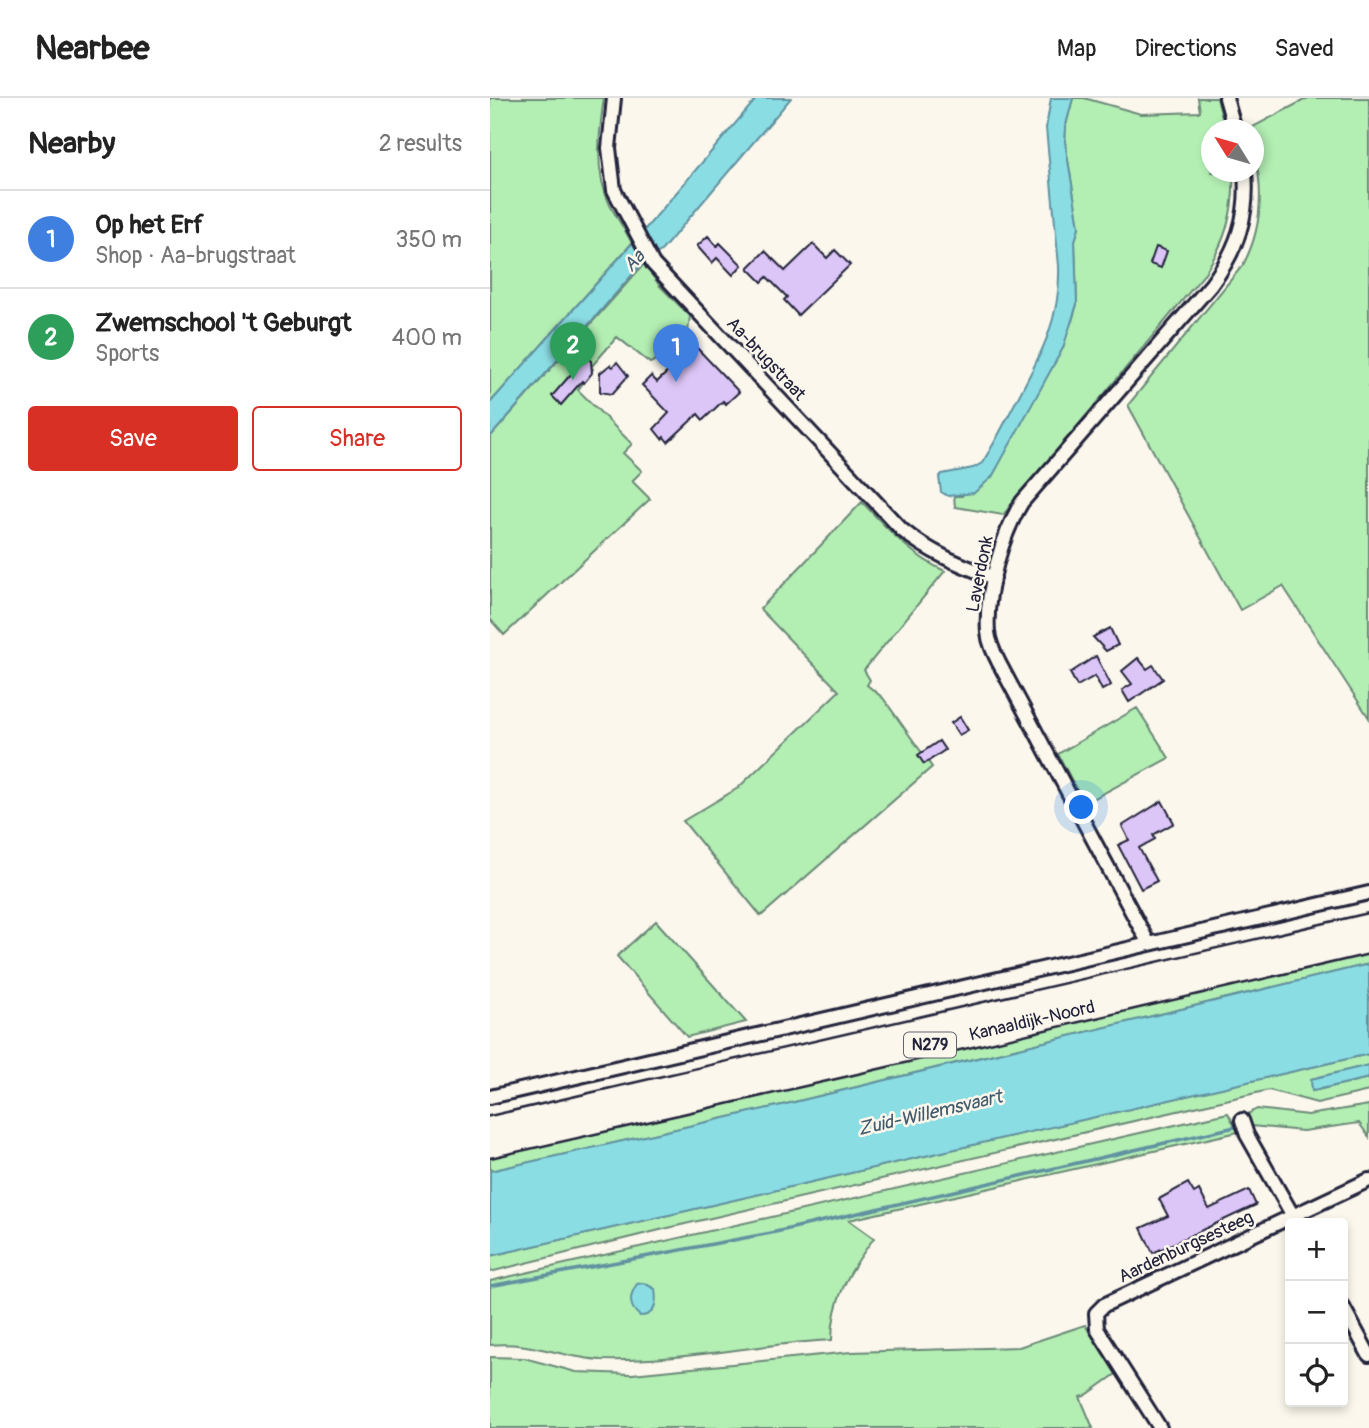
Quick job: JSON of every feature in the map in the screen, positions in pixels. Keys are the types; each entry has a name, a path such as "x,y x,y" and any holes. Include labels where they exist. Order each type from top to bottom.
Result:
{"highway":[{"name":"Kanaaldijk-Noord","path":"490,1128 1369,925"},
{"name":"Kanaaldijk-Noord","path":"490,1146 1369,942"}],"street":[{"name":"Aa-brugstraat","path":"614,98 609,148 614,190 653,264 902,530 944,558 994,578"},
{"path":"1226,98 1232,119"},
{"name":"Laverdonk","path":"1149,944 992,649 988,634 988,615 1005,534 1022,502 1226,266 1242,227 1246,203 1245,182"},
{"path":"490,1097 1369,893"},
{"path":"1242,1120 1247,1135 1294,1218"},
{"name":"Aardenburgsesteeg","path":"1299,1218 1369,1180"},
{"name":"Aardenburgsesteeg","path":"1160,1428 1097,1329 1097,1314 1104,1305 1285,1224"},
{"path":"1348,1316 1369,1355"}],"green space":[{"path":"490,98 604,98 599,139 602,179 610,205 632,243 490,403"},
{"path":"1073,98 1084,98 1141,114 1200,112 1198,98 1217,98 1222,119 1201,119 1201,182 1233,182 1227,227 1217,252 1202,277 1003,515 955,507 954,496 962,496 1072,321 1077,304 1075,241 1079,227 1065,142"},
{"path":"1308,98 1369,98 1369,718 1283,586 1240,610 1128,405 1243,265 1248,255 1257,224 1259,182 1264,182 1264,121"},
{"path":"644,264 660,286 690,316 688,332 664,356 650,363 617,337 591,367 593,369 578,390 632,444 623,453 642,471 632,481 650,499 504,635 490,619 490,437"},
{"path":"862,502 910,549 945,571 864,670 870,680 867,685 883,698 932,767 761,916 683,821 738,788 839,691 760,609"},
{"path":"1137,708 1169,758 1084,804 1058,754"},
{"path":"656,921 746,1022 687,1037 617,956"},
{"path":"1369,952 1369,964 782,1105 490,1171 490,1155"},
{"path":"1369,1054 1369,1065 1311,1079 1313,1091 1369,1078 1369,1091 1317,1103 1269,1090 672,1227 490,1272 490,1256"},
{"path":"1369,1105 1369,1137 1359,1123 1303,1131 1251,1126 1248,1114 1257,1109 1308,1115"},
{"path":"1228,1113 1238,1132 849,1220 874,1238 857,1262 839,1298 832,1340 630,1360 587,1359 532,1347 490,1345 490,1281"},
{"path":"1085,1325 1116,1374 1080,1397 1093,1428 490,1428 490,1357 524,1358 576,1372 632,1374 851,1352 1019,1347"}],"water":[{"name":"Aa","path":"757,98 791,98 662,250 639,267 490,437 490,403 653,220"},
{"path":"1051,98 1073,98 1065,142 1079,227 1075,241 1077,304 1063,348 992,477 974,493 948,496 941,492 939,477 982,463 1032,371 1052,322 1059,286 1059,266 1046,128"},
{"name":"Zuid-Willemsvaart","path":"1369,964 1369,1054 490,1256 490,1171 782,1105"},
{"path":"1369,1065 1369,1078 1312,1091 1311,1079"},
{"path":"644,1283 655,1289 655,1303 649,1314 640,1316 633,1309 631,1297 637,1284"}],"building":[{"path":"708,236 717,246 720,243 742,265 733,275 717,258 712,263 697,246"},
{"path":"813,244 827,258 835,250 850,265 798,315 784,300 787,297 767,277 762,282 748,268 765,251 785,271"},
{"path":"1156,247 1167,251 1161,268 1150,264"},
{"path":"695,346 739,392 726,404 723,401 703,420 698,414 668,442 654,429 669,413 642,385 651,376 657,382"},
{"path":"586,357 591,361 592,373 561,405 552,396"},
{"path":"617,362 628,376 612,394 600,392 600,373"},
{"path":"1110,628 1118,645 1106,651 1093,637"},
{"path":"1096,656 1111,685 1102,690 1095,676 1077,686 1070,673"},
{"path":"1138,658 1147,669 1153,665 1163,679 1129,702 1122,690 1132,684 1122,671"},
{"path":"960,717 968,730 959,735 951,723"},
{"path":"939,741 945,750 924,764 918,755"},
{"path":"1162,801 1174,823 1153,835 1155,839 1139,848 1157,881 1141,889 1118,845 1129,840 1122,826"},
{"path":"1188,1183 1194,1193 1199,1190 1209,1209 1249,1190 1256,1205 1153,1253 1141,1228 1168,1216 1159,1199"}],"waterway":[{"path":"490,1286 771,1233 1235,1127"}],"place":[{"name":"Zwemschool 't Geburgt","path":"573,380"},
{"name":"Op het Erf","path":"676,382"}]}
